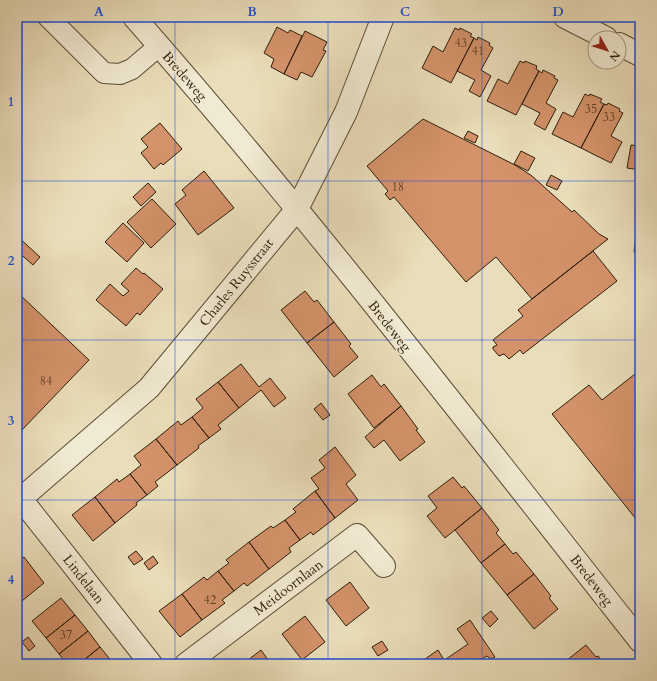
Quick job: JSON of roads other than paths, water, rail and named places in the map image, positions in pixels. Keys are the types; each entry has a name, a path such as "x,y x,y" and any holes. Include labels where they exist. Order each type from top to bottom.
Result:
{"street":[{"path":"48,17 104,73 120,74 132,69 159,46"},
{"name":"Bredeweg","path":"134,17 297,209 640,641"},
{"name":"Charles Ruysstraat","path":"18,498 149,388 297,209 346,112 383,17"},
{"path":"565,17 590,30"},
{"path":"627,48 640,55"},
{"name":"Lindelaan","path":"18,498 151,664"},
{"name":"Meidoornlaan","path":"186,664 357,535 384,566"}]}
